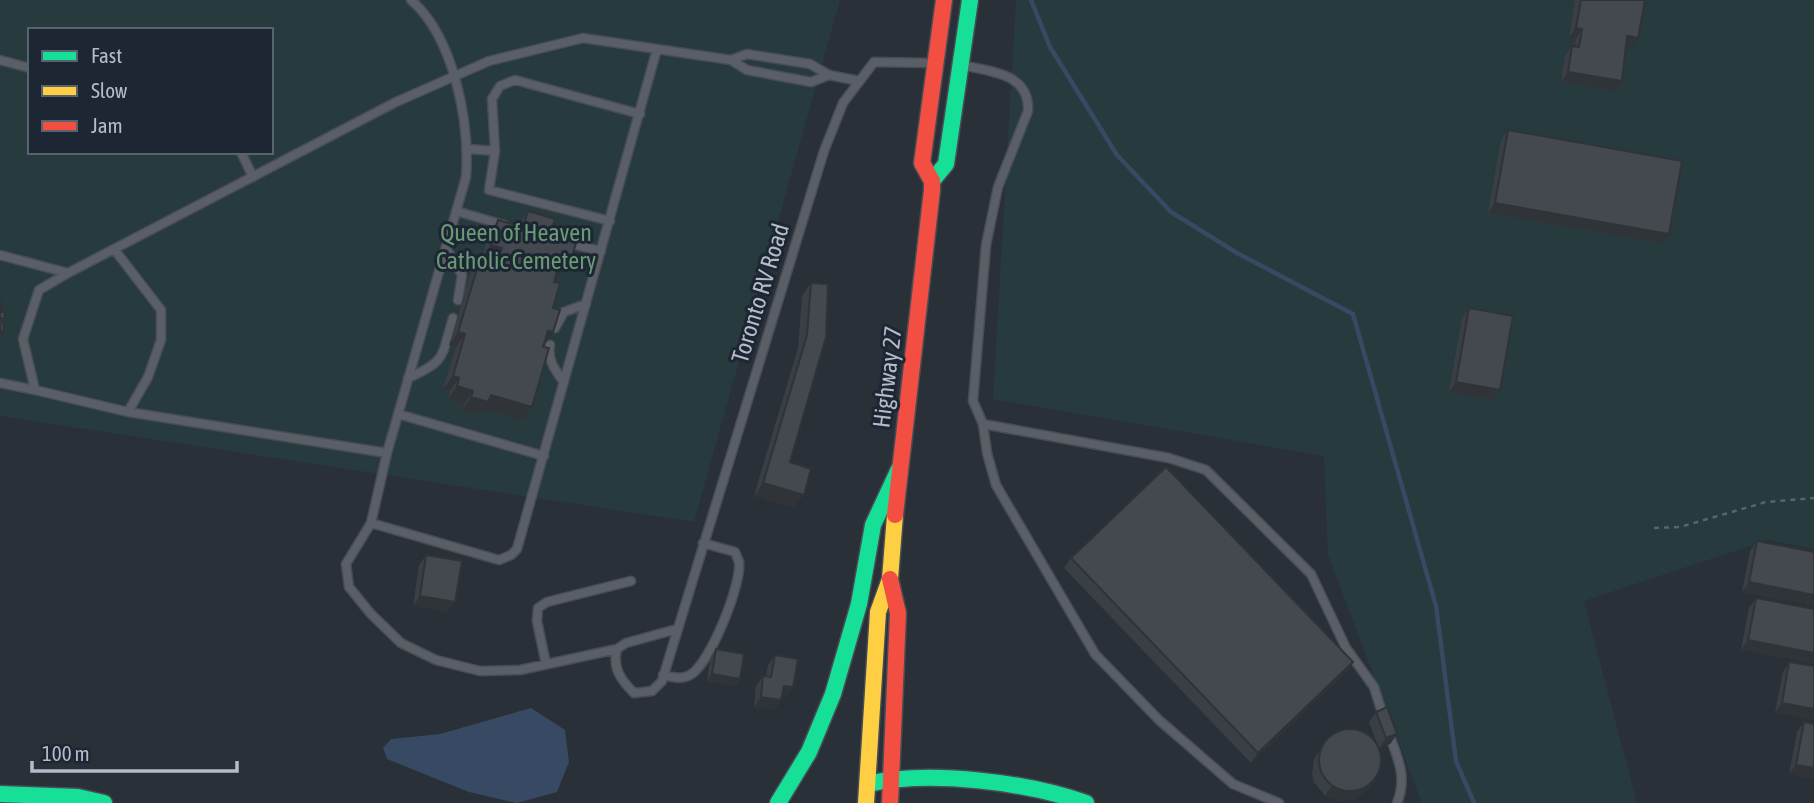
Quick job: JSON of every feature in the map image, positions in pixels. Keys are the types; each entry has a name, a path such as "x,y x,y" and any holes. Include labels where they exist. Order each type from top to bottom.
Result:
{"main road":[{"name":"Highway 27","path":"932,181 922,163 944,0"},
{"name":"Highway 27","path":"866,803 878,612 890,579 899,469 932,181 946,164 971,0"},
{"path":"778,803 795,781 815,741 845,658 865,573 871,531 899,469"},
{"name":"Highway 27","path":"890,579 898,613 890,803"},
{"path":"868,784 891,778 1024,786 1062,793 1086,803"},
{"path":"0,794 78,797 104,803"}],"lane":[{"path":"411,0 422,10 445,48 454,77 468,149 466,177 387,453 371,523 346,564 349,586 371,614 401,643 436,660 480,671 520,670 617,649 626,643 677,629"},
{"path":"35,390 23,339 38,290 396,102 489,61 583,38 731,60 747,70 811,82 829,75"},
{"path":"371,523 499,560 517,549 522,540 563,381 657,49"},
{"path":"731,60 747,54 810,64 829,75 859,81"},
{"path":"0,60 28,67"},
{"name":"Toronto RV Road","path":"663,676 824,151 842,103 874,62 962,65 1011,77 1026,91 1028,111 998,187 986,245 973,401 983,424"},
{"path":"610,221 489,190 495,151 492,99 500,86 514,80 640,114"},
{"path":"468,149 495,151"},
{"path":"242,154 253,177"},
{"path":"456,211 516,229"},
{"path":"563,242 601,251"},
{"path":"446,248 462,275 458,300"},
{"path":"114,249 161,310 161,340 148,377 128,412"},
{"path":"0,255 68,273"},
{"path":"555,328 564,312 586,303"},
{"path":"408,378 440,360 453,318"},
{"path":"550,345 552,364 563,381"},
{"path":"0,383 128,412 387,453"},
{"path":"398,414 544,456"},
{"path":"1279,803 1233,784 1159,720 1095,654 996,485 987,453 983,424 1169,458 1206,470 1311,574 1346,648 1374,687 1403,775 1402,790 1397,803"},
{"path":"617,649 615,658 619,678 634,693 652,691 662,681 663,676 677,678 690,675 701,665 725,623 739,564 735,552 703,543"},
{"path":"546,664 537,621 538,608 547,602 631,581"}],"path":[{"path":"1654,528 1679,527 1766,502 1814,498"}],"green space":[{"name":"Queen of Heaven Catholic Cemetery","path":"0,0 840,0 694,522 0,416"},
{"path":"1016,0 1814,0 1814,549 1768,540 1584,601 1637,803 1422,803 1328,555 1324,456 993,399"}],"water":[{"path":"531,708 565,730 569,762 557,792 517,803 469,792 387,759 383,748 391,739 440,734"}],"building":[{"path":"1581,0 1645,0 1638,38 1627,36 1622,81 1568,72 1572,46 1579,47 1582,29 1576,28"},
{"path":"1508,130 1682,161 1669,234 1495,203"},
{"path":"528,211 555,219 550,235 576,243 570,264 560,261 554,282 560,283 553,308 560,310 553,332 548,331 543,347 549,348 532,407 491,395 488,402 471,397 473,391 457,386 459,378 453,376 465,334 458,332 480,259 497,264 502,248 491,245 498,220 523,227"},
{"path":"811,283 828,284 826,337 790,462 811,469 804,495 763,483 807,335"},
{"path":"0,299 1,312 5,312 4,319 0,318"},
{"path":"1469,308 1513,316 1500,390 1456,382"},
{"path":"0,322 3,322 4,328 1,337"},
{"path":"1166,467 1353,662 1258,753 1071,558"},
{"path":"1757,541 1814,552 1814,595 1749,582"},
{"path":"426,555 462,561 455,602 420,596"},
{"path":"1756,598 1814,609 1814,653 1748,640"},
{"path":"716,649 744,654 740,679 712,674"},
{"path":"775,655 798,659 793,687 784,686 781,700 761,697 763,676 771,677"},
{"path":"1789,662 1814,666 1814,709 1782,703"},
{"path":"1387,707 1397,734 1386,738 1376,712"},
{"path":"1804,722 1814,724 1814,768 1796,765"},
{"path":"1350,729 1362,731 1372,738 1379,748 1379,772 1372,782 1362,789 1350,791 1338,789 1328,782 1321,772 1319,760 1321,748 1328,738 1338,731"}],"waterway":[{"path":"1031,0 1050,47 1117,155 1171,212 1237,253 1353,314 1436,606 1456,761 1474,803"}],"traffic: fast":[{"path":"932,181 946,164 970,0"},
{"path":"778,803 809,752 833,694 859,604 873,525 899,469"},
{"path":"868,784 920,778 978,780 1035,789 1086,803"},
{"path":"0,794 78,797 104,803"}],"traffic: slow":[{"path":"866,803 878,612 890,579 895,515"}],"traffic: jam":[{"path":"895,515 932,190 932,181 922,163 944,0"},
{"path":"890,579 898,613 890,803"}]}
